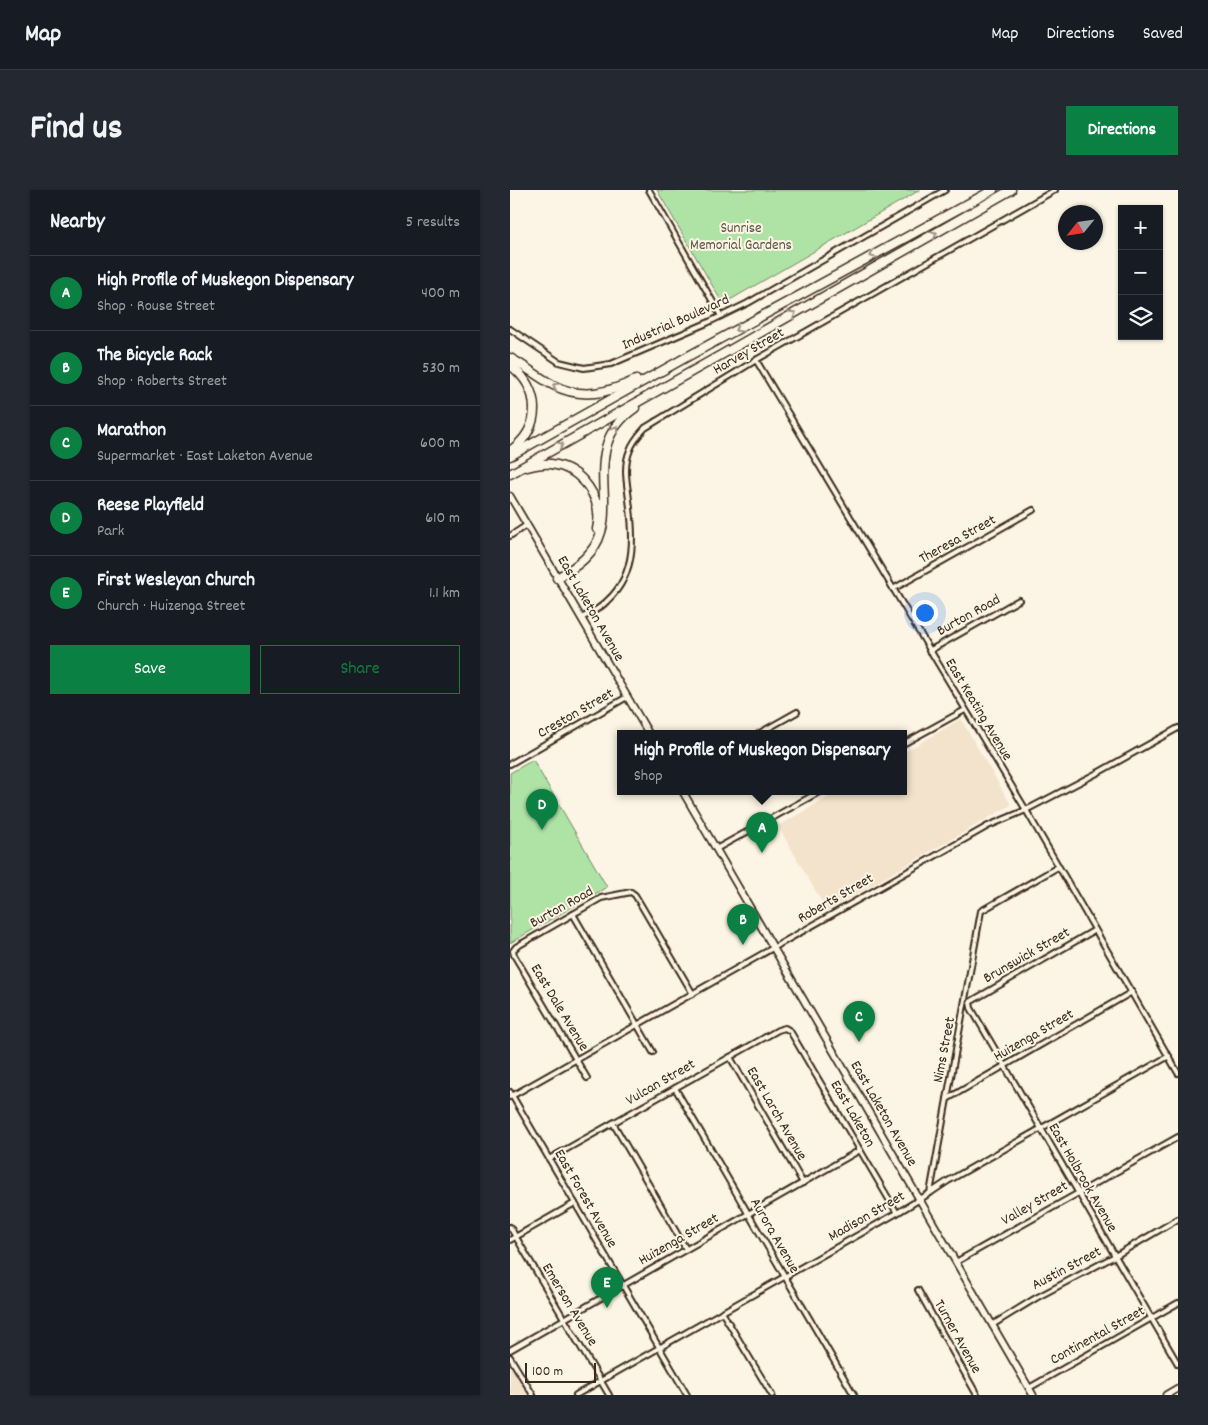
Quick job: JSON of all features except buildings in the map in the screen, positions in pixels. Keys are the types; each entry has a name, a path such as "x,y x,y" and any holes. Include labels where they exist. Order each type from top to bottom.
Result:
{"highway":[{"path":"510,456 683,359 993,190"},
{"path":"514,471 1010,190"},
{"path":"510,358 553,385 569,392 587,394 597,394 625,385 675,359 683,359"},
{"path":"510,365 517,370 527,383 534,406 534,415 525,437 510,451"},
{"path":"557,578 584,560 601,533 604,508 604,455 606,444 613,431 626,415 650,400 663,388"},
{"path":"514,471 541,464 550,464 566,469 575,474 588,486 595,499 598,525 593,541 580,559 557,578"}],"main road":[{"name":"East Laketon Avenue","path":"510,496 647,730"},
{"name":"East Laketon Avenue","path":"685,795 1034,1395"},
{"path":"1166,1395 1178,1388"}],"street":[{"path":"649,190 721,316"},
{"name":"Industrial Boulevard","path":"510,329 559,362 584,368 612,364 755,299 945,190"},
{"name":"Harvey Street","path":"582,618 609,600 623,582 630,564 633,536 626,466 629,450 638,436 658,420 756,360 1055,190"},
{"name":"East Keating Avenue","path":"756,360 1026,810 1178,1073"},
{"name":"Theresa Street","path":"893,589 1033,510"},
{"path":"510,536 527,525"},
{"name":"Burton Road","path":"929,651 1019,600"},
{"name":"Creston Street","path":"510,764 627,698"},
{"path":"907,742 965,710"},
{"path":"765,730 797,712"},
{"name":"Roberts Street","path":"511,1095 988,826 1026,810 1178,728"},
{"path":"716,849 814,795"},
{"name":"Nims Street","path":"930,1193 981,911 1058,868"},
{"name":"Burton Road","path":"514,949 601,898 628,892 635,895 693,994"},
{"path":"573,914 653,1052"},
{"name":"Brunswick Street","path":"970,1002 1095,930"},
{"name":"East Dale Avenue","path":"514,949 514,955 587,1078"},
{"name":"Huizenga Street","path":"947,1099 1132,992"},
{"name":"East Holbrook Avenue","path":"970,1002 971,1008 1041,1130 1178,1364"},
{"name":"Vulcan Street","path":"549,1159 781,1028 786,1028"},
{"name":"East Laketon","path":"786,1028 790,1031 897,1213"},
{"name":"Madison Street","path":"576,1395 897,1213 948,1181 1041,1130 1168,1056"},
{"name":"East Larch Avenue","path":"730,1057 803,1182"},
{"name":"Aurora Avenue","path":"675,1088 854,1395"},
{"name":"East Forest Avenue","path":"511,1095 687,1395"},
{"path":"613,1123 686,1249"},
{"name":"Valley Street","path":"956,1262 1178,1137"},
{"name":"Huizenga Street","path":"510,1350 860,1150"},
{"path":"510,1240 575,1203"},
{"name":"Austin Street","path":"992,1325 1036,1298 1115,1256 1178,1219"},
{"name":"Emerson Avenue","path":"510,1227 609,1395"},
{"name":"Turner Avenue","path":"918,1290 977,1395"},
{"name":"Continental Street","path":"1029,1388 1178,1304"},
{"path":"722,1312 772,1395"},
{"path":"510,1356 533,1395"}],"shaded area":[{"path":"961,719 1011,805 827,911 778,826 832,795 907,795 907,751"},
{"path":"510,1363 528,1395 510,1395"}],"green space":[{"name":"Sunrise Memorial Gardens","path":"657,190 920,190 723,304"},
{"path":"533,760 607,887 510,943 510,773"}],"place":[{"name":"Reese Playfield","path":"542,830"},
{"name":"High Profile of Muskegon Dispensary","path":"762,853"},
{"name":"The Bicycle Rack","path":"743,945"},
{"name":"Marathon","path":"859,1042"},
{"name":"First Wesleyan Church","path":"607,1308"}]}
